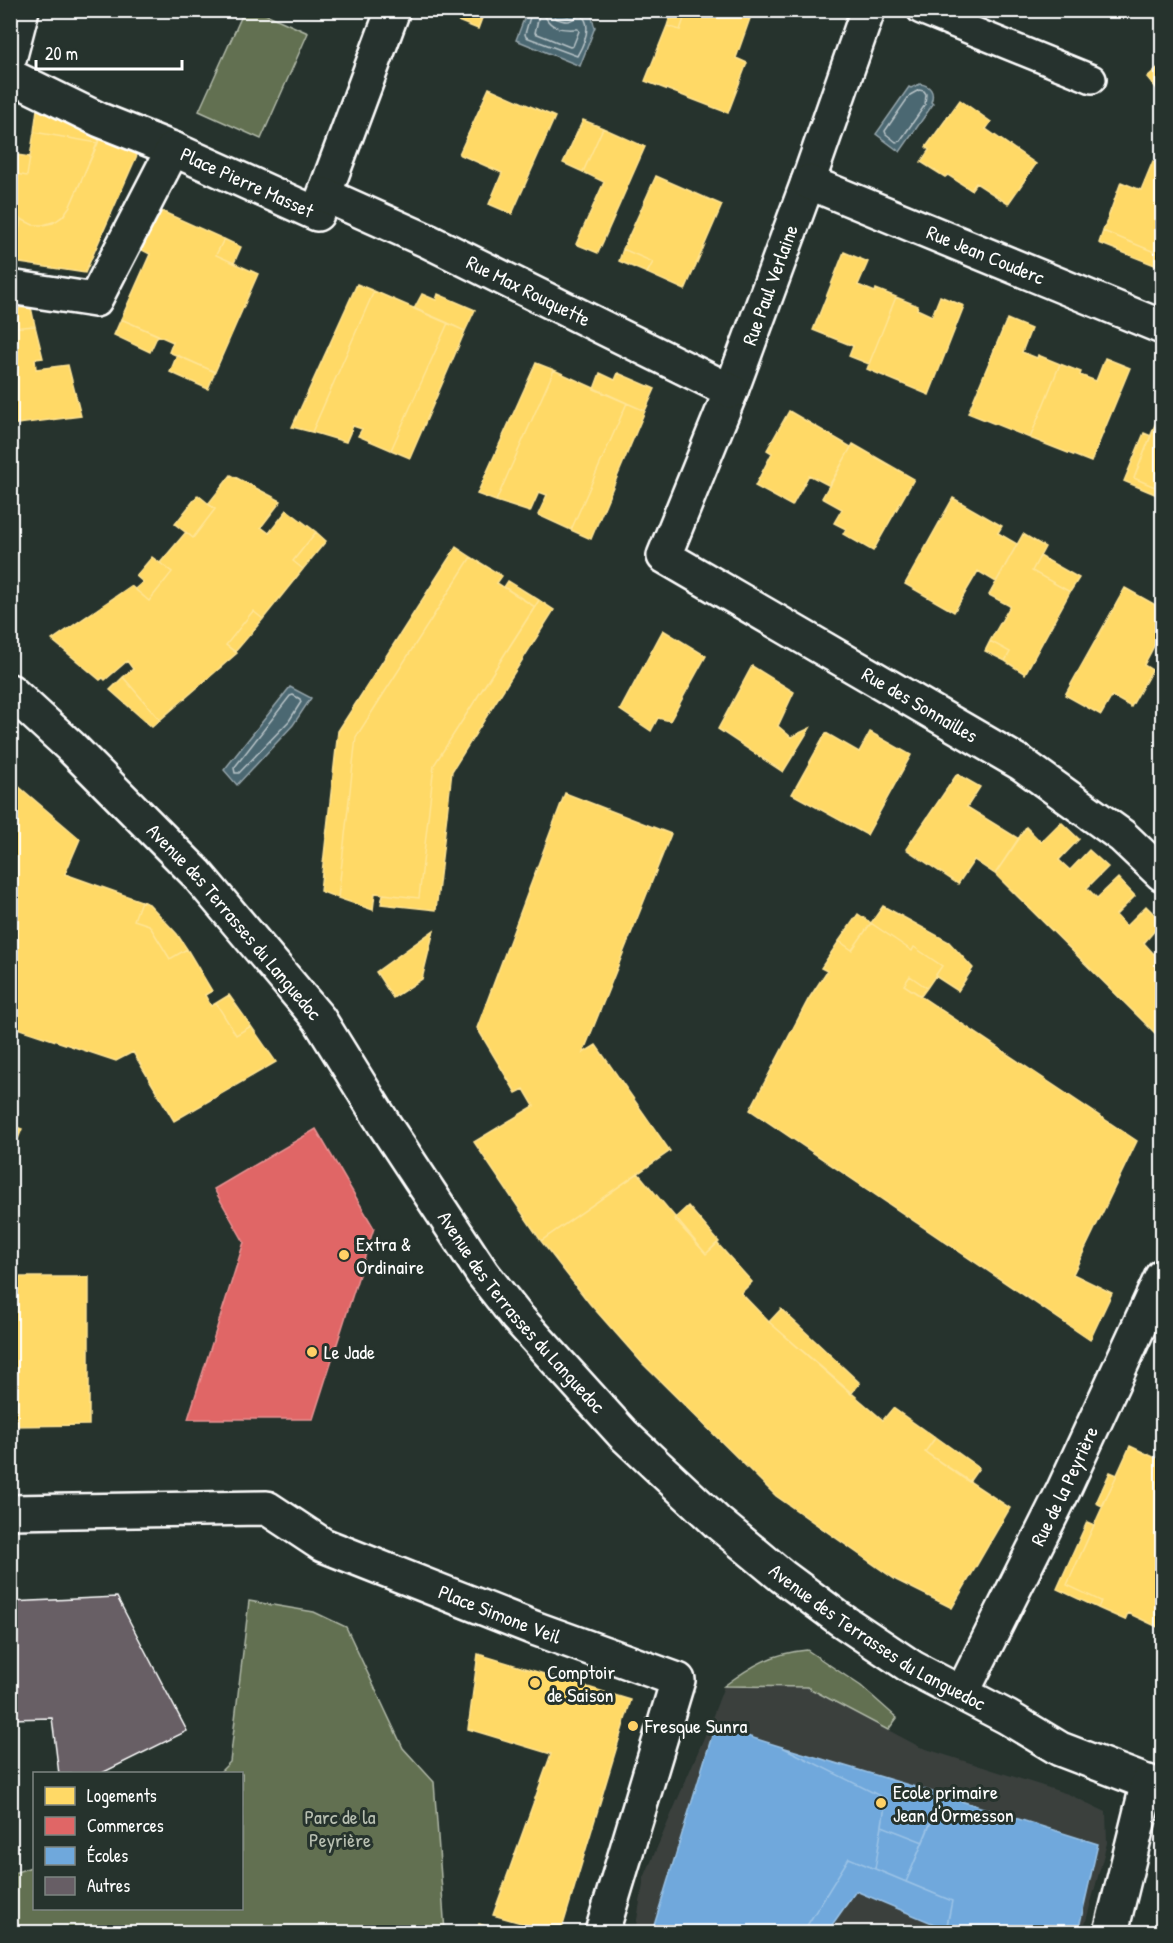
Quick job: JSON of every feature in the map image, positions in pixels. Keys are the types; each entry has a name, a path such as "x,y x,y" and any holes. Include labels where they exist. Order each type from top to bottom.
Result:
{"street":[{"path":"10,56 22,10"},
{"name":"Place Pierre Masset","path":"10,76 100,120 173,149 317,214 393,10"},
{"name":"Rue Paul Verlaine","path":"664,556 731,392 808,182 860,14"},
{"path":"10,287 95,300 173,149"},
{"name":"Rue Jean Couderc","path":"808,182 1162,327"},
{"name":"Rue Max Rouquette","path":"325,195 428,241 731,392"},
{"name":"Rue des Sonnailles","path":"664,556 1022,764 1122,836 1162,874"},
{"name":"Avenue des Terrasses du Languedoc","path":"10,691 72,747 196,873 319,1019 390,1134 483,1274 517,1317 623,1434 717,1522 810,1598 913,1668 1060,1749 1155,1785"},
{"name":"Rue de la Peyrière","path":"962,1694 1063,1491 1162,1276"},
{"name":"Place Simone Veil","path":"10,1512 267,1508 323,1545 534,1628 678,1680 603,1932"},
{"path":"1111,1932 1155,1785"}],"lane":[{"path":"921,10 1092,79"}],"shaded area":[{"name":"Ecole primaire Jean d'Ormesson","path":"724,1686 807,1687 920,1747 1068,1794 1106,1812 1107,1843 1083,1932 635,1932 644,1878"}],"green space":[{"path":"244,11 259,11 308,33 261,139 199,111"},
{"name":"Parc de la Peyrière","path":"249,1601 314,1612 346,1627 403,1748 434,1782 445,1932 11,1932 11,1874 33,1866 33,1910 243,1910 243,1772 220,1772 230,1762"},
{"path":"807,1650 861,1686 897,1718 888,1730 807,1687 724,1686 743,1672 772,1657"}],"water":[{"path":"581,10 590,13 595,27 580,66 516,40 527,11 551,11 568,16"},
{"path":"920,84 931,90 933,104 900,152 876,134 909,87"},
{"path":"290,687 311,698 293,725 237,785 224,770"}],"building: Logements":[{"path":"461,10 485,10 478,29 458,21"},
{"path":"672,10 687,10 680,30 667,26"},
{"path":"687,10 753,10 736,58 747,63 728,113 645,81 667,26 680,30"},
{"path":"1162,64 1162,95 1147,77"},
{"path":"489,88 555,117 512,214 489,204 502,173 459,154"},
{"path":"960,100 991,122 986,129 1036,164 1008,204 976,183 971,190 948,175 945,177 921,162 929,150 926,147"},
{"path":"37,109 100,137 98,143 34,132"},
{"path":"583,120 603,128 583,172 563,163"},
{"path":"603,128 645,147 598,253 576,244 604,182 583,172"},
{"path":"34,132 98,143 70,206 62,217 53,223 43,225 33,225 21,219 14,262 10,262 10,173 27,176"},
{"path":"100,137 138,153 85,273 14,262 21,219 33,225 43,225 56,221 64,215"},
{"path":"10,154 30,157 27,176 10,173"},
{"path":"1153,161 1162,165 1162,255 1103,231 1121,182 1141,190"},
{"path":"656,176 722,205 685,290 647,273 653,262 623,249"},
{"path":"159,210 224,239 216,255 258,274 215,372 169,352 173,342 121,319 150,254 142,250"},
{"path":"1103,231 1162,255 1162,268 1099,243"},
{"path":"224,239 241,247 234,263 216,255"},
{"path":"623,249 653,262 647,273 619,261"},
{"path":"844,252 868,262 858,285 896,297 869,364 849,356 853,346 813,330"},
{"path":"357,284 374,291 312,432 292,427"},
{"path":"374,291 448,323 391,450 358,436 362,429 353,426 346,442 312,432"},
{"path":"422,294 436,300 438,294 475,310 465,331 414,309"},
{"path":"940,296 964,306 929,395 867,369 896,297 918,306 917,309 932,316"},
{"path":"31,307 35,326 10,328 10,309"},
{"path":"121,319 158,335 150,352 114,335"},
{"path":"1007,319 1031,329 1022,352 1037,358 1038,355 1060,364 1030,438 968,413"},
{"path":"448,323 465,331 410,458 391,450"},
{"path":"35,326 43,358 35,359 36,369 68,365 81,416 10,425 10,328"},
{"path":"177,355 215,372 208,389 170,372"},
{"path":"1105,358 1130,368 1091,462 1030,438 1060,364 1096,381"},
{"path":"536,363 554,370 496,501 477,494"},
{"path":"554,370 627,403 571,530 538,515 547,495 539,492 530,512 496,501"},
{"path":"600,373 615,380 618,373 655,389 645,411 594,389"},
{"path":"627,403 645,411 591,539 571,530"},
{"path":"1162,407 1162,490 1134,478"},
{"path":"789,411 851,447 830,486 809,475 792,506 755,486 772,453 767,450"},
{"path":"1144,433 1151,436 1134,478 1162,490 1162,497 1124,481"},
{"path":"853,444 914,479 873,551 843,534 846,529 834,523 842,509 822,498"},
{"path":"231,475 281,501 261,527 269,533 287,510 316,532 293,561 303,569 263,619 253,611 226,645 237,653 160,720 123,677 133,669 127,661 105,680 103,678 100,680 52,640 131,586 149,601 172,572 160,563 186,532 193,538 215,509 208,504"},
{"path":"198,495 215,509 193,538 175,524"},
{"path":"953,498 1002,526 998,533 1017,544 996,582 978,571 954,612 905,584"},
{"path":"316,532 326,541 303,569 293,561"},
{"path":"1023,534 1045,547 1032,571 1070,592 1025,674 1005,661 1010,652 990,641 1010,606 989,595"},
{"path":"456,547 471,557 356,737 338,898 320,891 338,731"},
{"path":"1040,556 1079,578 1070,592 1032,571"},
{"path":"152,557 172,572 149,601 135,589 143,582 136,576"},
{"path":"471,557 502,576 497,583 535,607 434,765 419,898 375,893 373,910 338,898 356,737"},
{"path":"508,581 539,600 535,607 504,587"},
{"path":"1125,588 1161,608 1158,613 1162,615 1162,631 1144,665 1152,670 1131,707 1112,696 1101,715 1065,695"},
{"path":"539,600 554,610 452,771 436,910 381,904 383,894 419,898 434,765"},
{"path":"253,611 263,619 235,652 226,645"},
{"path":"663,630 706,656 670,721 658,718 651,731 620,710"},
{"path":"990,641 1010,652 1005,661 985,651"},
{"path":"752,666 794,692 778,726 791,737 810,728 783,772 718,729"},
{"path":"123,677 160,720 152,727 110,690"},
{"path":"870,732 911,755 867,835 792,794 826,733 859,752"},
{"path":"957,774 980,787 967,807 1019,839 995,874 974,860 958,884 906,849"},
{"path":"10,779 80,839 65,874 141,901 134,920 149,925 170,959 187,949 212,991 205,995 211,1006 216,1003 236,1035 251,1026 276,1062 174,1121 133,1052 116,1061 17,1028 10,1046"},
{"path":"565,793 671,834 583,1053 596,1045 670,1151 541,1241 474,1142 534,1106 524,1089 516,1093 477,1028"},
{"path":"1061,822 1079,839 1059,860 1070,870 1089,850 1108,867 1087,888 1097,898 1118,878 1135,896 1116,915 1126,926 1146,906 1162,922 1144,943 1154,954 1162,945 1162,1040 995,874 1026,827 1041,842"},
{"path":"141,901 149,904 177,934 187,949 170,959 149,925 134,920"},
{"path":"883,906 949,942 973,968 958,991 935,976 942,966 914,947 912,951 871,923"},
{"path":"858,914 871,923 852,950 839,941"},
{"path":"871,923 912,951 914,947 942,966 927,988 910,976 904,985 1137,1141 1073,1274 1112,1293 1090,1340 750,1110 808,1000 827,971 821,968 839,941 852,950"},
{"path":"434,930 422,979 393,998 376,972"},
{"path":"910,976 927,988 921,996 904,985"},
{"path":"229,995 251,1026 236,1035 216,1003"},
{"path":"10,1125 22,1129 10,1158"},
{"path":"638,1173 706,1254 717,1243 752,1282 741,1293 769,1322 883,1420 893,1408 935,1438 925,1452 1010,1508 952,1608 896,1580 776,1496 643,1364 590,1304 541,1241"},
{"path":"688,1206 719,1242 706,1254 674,1219"},
{"path":"10,1277 89,1277 89,1425 10,1426"},
{"path":"781,1309 860,1383 851,1394 769,1322"},
{"path":"936,1437 979,1468 969,1482 925,1452"},
{"path":"1130,1446 1162,1461 1162,1629 1128,1613 1125,1620 1098,1608 1101,1601 1067,1585"},
{"path":"1110,1472 1117,1475 1102,1506 1096,1503"},
{"path":"1087,1522 1094,1525 1067,1585 1101,1601 1098,1608 1057,1589"},
{"path":"478,1654 631,1700 561,1932 553,1932 493,1915 551,1754 468,1729"},
{"path":"479,1924 506,1932 476,1932"}],"building: Commerces":[{"path":"316,1129 374,1228 313,1419 188,1419 244,1242 214,1189"}],"building: Écoles":[{"path":"715,1726 782,1747 886,1799 875,1869 849,1858 803,1932 652,1932"},
{"path":"782,1747 942,1795 923,1842 882,1826 886,1799"},
{"path":"942,1795 1098,1844 1078,1932 946,1932 952,1901 906,1882"},
{"path":"882,1826 923,1842 906,1882 875,1869"},
{"path":"849,1858 952,1901 946,1929 856,1891 827,1932 803,1932"}],"building: Autres":[{"path":"117,1597 187,1731 104,1772 59,1772 52,1718 10,1719 10,1602"}],"place":[{"name":"Extra & Ordinaire","path":"344,1255"},
{"name":"Le Jade","path":"312,1352"},
{"name":"Comptoir de Saison","path":"535,1683"},
{"name":"Fresque Sunra","path":"633,1726"},
{"name":"Ecole primaire Jean d'Ormesson","path":"881,1803"}]}
